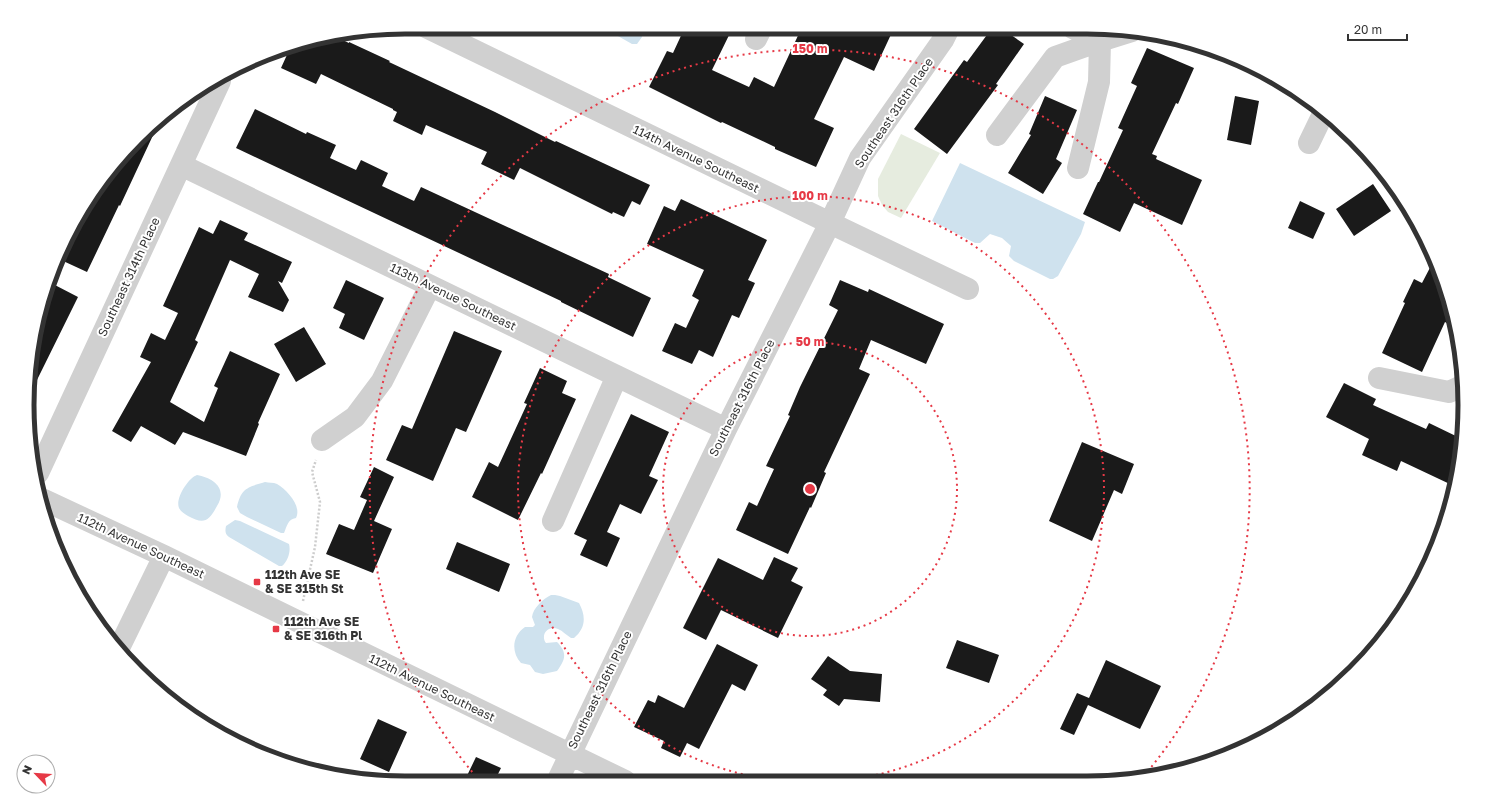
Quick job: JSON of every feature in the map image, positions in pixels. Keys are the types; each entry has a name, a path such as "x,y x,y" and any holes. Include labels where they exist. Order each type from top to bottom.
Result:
{"street":[{"name":"114th Avenue Southeast","path":"440,34 830,224 968,289"},
{"name":"Southeast 316th Place","path":"560,776 726,429 830,224 860,158 946,34"},
{"path":"1085,34 1100,41"},
{"path":"997,135 1055,57 1117,36"},
{"path":"1078,168 1099,82 1100,41"},
{"name":"Southeast 314th Place","path":"40,469 218,84"},
{"path":"1309,143 1321,118"},
{"name":"113th Avenue Southeast","path":"181,165 726,429"},
{"path":"322,440 355,417 382,381 430,286"},
{"path":"553,521 617,376"},
{"path":"1379,378 1449,392 1457,388"},
{"name":"112th Avenue Southeast","path":"47,501 164,556 614,776"},
{"path":"121,644 164,556"}],"path":[{"path":"299,622 315,547 320,502 312,472 322,440"}],"shaded area":[{"path":"901,134 940,153 901,218 888,212 882,205 878,196 878,179"}],"water":[{"path":"614,34 643,34 637,44 632,44"},
{"path":"960,163 1085,222 1081,234 1058,276 1050,279 1014,261 1009,256 1011,246 1002,238 990,234 980,243 975,243 932,221"},
{"path":"197,475 213,481 220,489 221,494 217,506 209,518 202,521 184,514 179,508 178,504 186,484"},
{"path":"265,482 276,483 281,487 289,494 297,508 296,518 289,521 284,533 247,517 240,513 237,507 243,492 246,489"},
{"path":"235,520 289,544 289,553 284,564 279,566 229,537 225,529 226,526"},
{"path":"551,595 560,596 579,603 583,613 584,622 581,630 574,638 571,638 560,630 554,628 551,628 546,632 544,640 546,643 557,642 563,650 564,656 557,671 543,674 535,672 530,665 521,663 514,649 514,644 517,635 525,627 533,627 535,625 532,617 534,610 542,601"}],"building":[{"path":"682,34 730,34 712,70 749,87 754,77 774,87 799,34 891,34 874,71 844,57 814,119 834,128 816,167 775,149 775,147 722,122 721,123 649,87 667,51 673,53"},
{"path":"988,34 1010,34 1024,44 996,84 998,85 947,154 914,129 964,60 967,62"},
{"path":"341,40 390,61 389,62 555,142 556,141 650,185 640,205 632,201 624,217 613,212 612,214 520,168 514,180 481,164 487,152 426,125 422,135 393,121 397,112 393,109 321,74 316,84 281,68 288,54"},
{"path":"1147,48 1194,68 1178,104 1176,103 1152,154 1157,156 1156,159 1202,180 1182,225 1134,203 1120,232 1083,214 1123,130 1118,128 1137,86 1131,83"},
{"path":"1045,96 1077,110 1056,159 1062,163 1043,194 1008,173 1031,135 1029,134"},
{"path":"1235,96 1259,101 1251,145 1227,140"},
{"path":"255,109 306,134 307,132 336,145 330,158 356,170 361,160 388,173 382,186 414,201 421,187 609,274 608,277 651,298 633,337 561,301 236,148"},
{"path":"155,131 120,206 119,205 87,272 63,261 72,241 84,219 111,179 126,160"},
{"path":"1373,184 1391,211 1354,236 1336,209"},
{"path":"681,199 767,240 748,280 755,283 739,318 732,315 713,357 699,350 692,364 662,351 675,323 686,328 699,300 692,296 704,270 647,244 664,206 675,211"},
{"path":"1300,201 1325,213 1313,239 1288,228"},
{"path":"220,220 248,233 244,240 292,262 282,283 278,281 289,300 283,312 248,297 259,274 230,260 195,340 198,342 170,402 204,422 218,388 214,386 230,351 280,374 258,423 259,424 246,456 183,432 175,445 141,426 131,442 112,431 151,362 140,357 151,333 165,340 178,313 163,306 199,227 213,234"},
{"path":"1431,266 1449,324 1445,322 1422,372 1382,353 1405,303 1403,302 1414,279 1422,283"},
{"path":"346,280 384,298 364,340 339,328 345,314 333,308"},
{"path":"840,280 868,292 869,289 944,324 926,364 871,340 859,369 870,374 824,472 826,473 811,508 810,507 788,554 736,530 749,502 757,506 774,469 766,466 790,416 788,415 800,387 838,310 829,305"},
{"path":"54,285 78,297 35,384 41,333"},
{"path":"304,327 326,364 296,382 274,344"},
{"path":"454,331 502,351 466,432 456,428 433,481 386,460 402,425 412,429"},
{"path":"540,368 567,381 562,393 576,399 542,474 541,473 518,520 472,497 489,462 498,467 527,404 524,403"},
{"path":"1344,383 1376,399 1373,405 1426,429 1429,423 1456,436 1449,484 1401,461 1397,471 1362,455 1369,439 1326,417"},
{"path":"631,414 669,432 649,476 658,480 641,514 620,504 607,532 620,538 607,567 580,555 587,540 574,534"},
{"path":"1082,442 1134,464 1122,494 1114,490 1092,541 1049,521"},
{"path":"374,467 394,477 374,521 392,529 373,573 326,554 339,524 354,530 367,500 360,497"},
{"path":"457,542 510,564 499,592 446,569"},
{"path":"774,557 798,568 791,581 803,587 778,638 721,610 706,640 683,628 718,558 763,580"},
{"path":"957,640 999,655 989,683 946,668"},
{"path":"717,644 758,665 745,691 732,684 699,749 687,743 680,757 661,748 664,741 634,727 648,700 655,703 658,695 684,708"},
{"path":"828,656 850,671 882,674 880,702 844,699 839,706 823,695 827,690 811,679"},
{"path":"1106,660 1161,686 1140,729 1088,705 1074,735 1060,729 1077,693 1089,698"},
{"path":"378,719 407,732 389,772 360,759"},
{"path":"476,757 501,768 497,776 467,776"}],"place":[{"name":"112th Ave SE & SE 315th St","path":"257,582"},
{"name":"112th Ave SE & SE 316th Pl","path":"276,629"}]}
